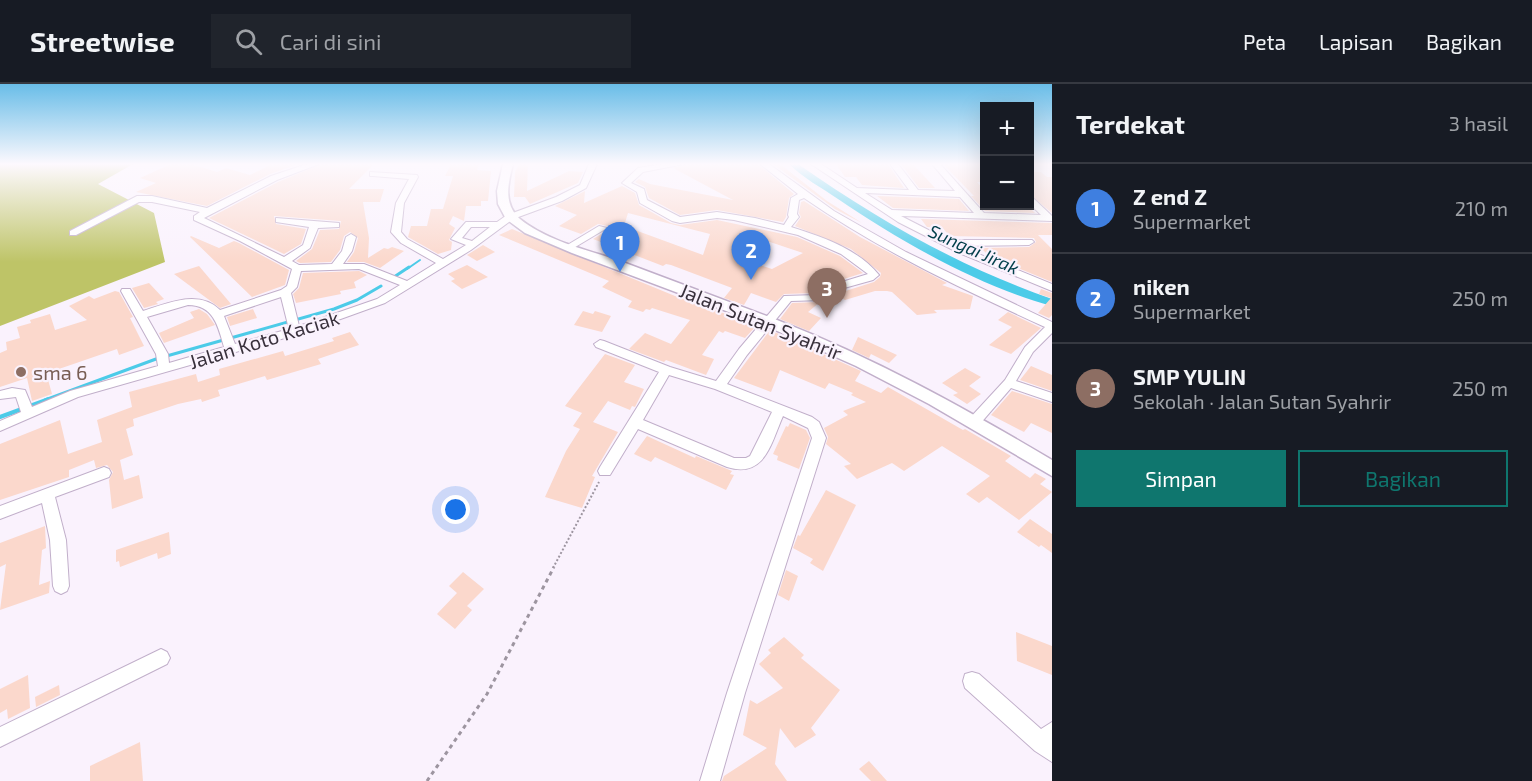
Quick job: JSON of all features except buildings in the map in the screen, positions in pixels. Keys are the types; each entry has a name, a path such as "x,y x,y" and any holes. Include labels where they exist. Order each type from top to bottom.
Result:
{"main road":[{"path":"502,197 504,221"},
{"name":"Jalan Sutan Syahrir","path":"504,221 768,322 864,363 1052,469"}],"street":[{"path":"237,197 197,218 297,268 360,266 407,284"},
{"path":"403,197 400,203 396,232 412,247 443,263"},
{"path":"473,244 456,239 469,224 504,221 562,197"},
{"path":"642,197 643,201 677,219 716,215 812,238 853,255 874,276 833,288 819,298 788,298 719,386"},
{"path":"785,230 794,217 792,215 795,198 800,197"},
{"path":"807,197 866,234 985,296 1052,326 1029,350 1009,383 974,423"},
{"path":"862,197 888,213 946,243 1052,288"},
{"path":"963,197 981,215"},
{"path":"73,233 137,199 152,199 208,211"},
{"path":"1034,205 1051,220"},
{"path":"888,213 981,215 1051,220"},
{"path":"279,220 314,225 336,225"},
{"name":"Jalan Koto Kaciak","path":"0,426 27,409 163,361 230,349 293,326 381,301 473,244 504,221"},
{"path":"285,261 307,246 314,225"},
{"path":"569,247 602,228"},
{"path":"336,266 347,251 351,237"},
{"path":"946,243 1029,242"},
{"path":"217,315 285,292 292,287 297,268"},
{"path":"126,291 163,361"},
{"path":"285,292 293,326"},
{"path":"140,316 181,303 202,300 209,303 217,315 224,328 230,349"},
{"path":"600,344 807,420 814,425 819,438 714,778"},
{"path":"605,471 666,370"},
{"path":"1009,383 1052,398"},
{"path":"0,395 18,391 27,409"},
{"path":"635,422 732,463 744,465 753,462 758,457 780,409"},
{"path":"0,513 104,473"},
{"path":"47,494 58,540 61,586"},
{"path":"0,737 161,658"},
{"path":"972,681 1049,743"}],"path":[{"path":"427,781 488,694 605,471"}],"green space":[{"path":"0,197 122,197 154,213 165,262 0,326"}],"waterway":[{"name":"Sungai Jirak","path":"840,197 917,244 950,261 1017,291 1052,303"},
{"path":"407,269 420,260"},
{"path":"394,277 409,267"},
{"path":"45,400 156,359 334,309 357,300 381,286"},
{"path":"0,417 49,399"}],"place":[{"name":"Z end Z","path":"620,272"},
{"name":"niken","path":"751,280"},
{"name":"SMP YULIN","path":"827,318"},
{"name":"sma 6","path":"21,372"}]}
